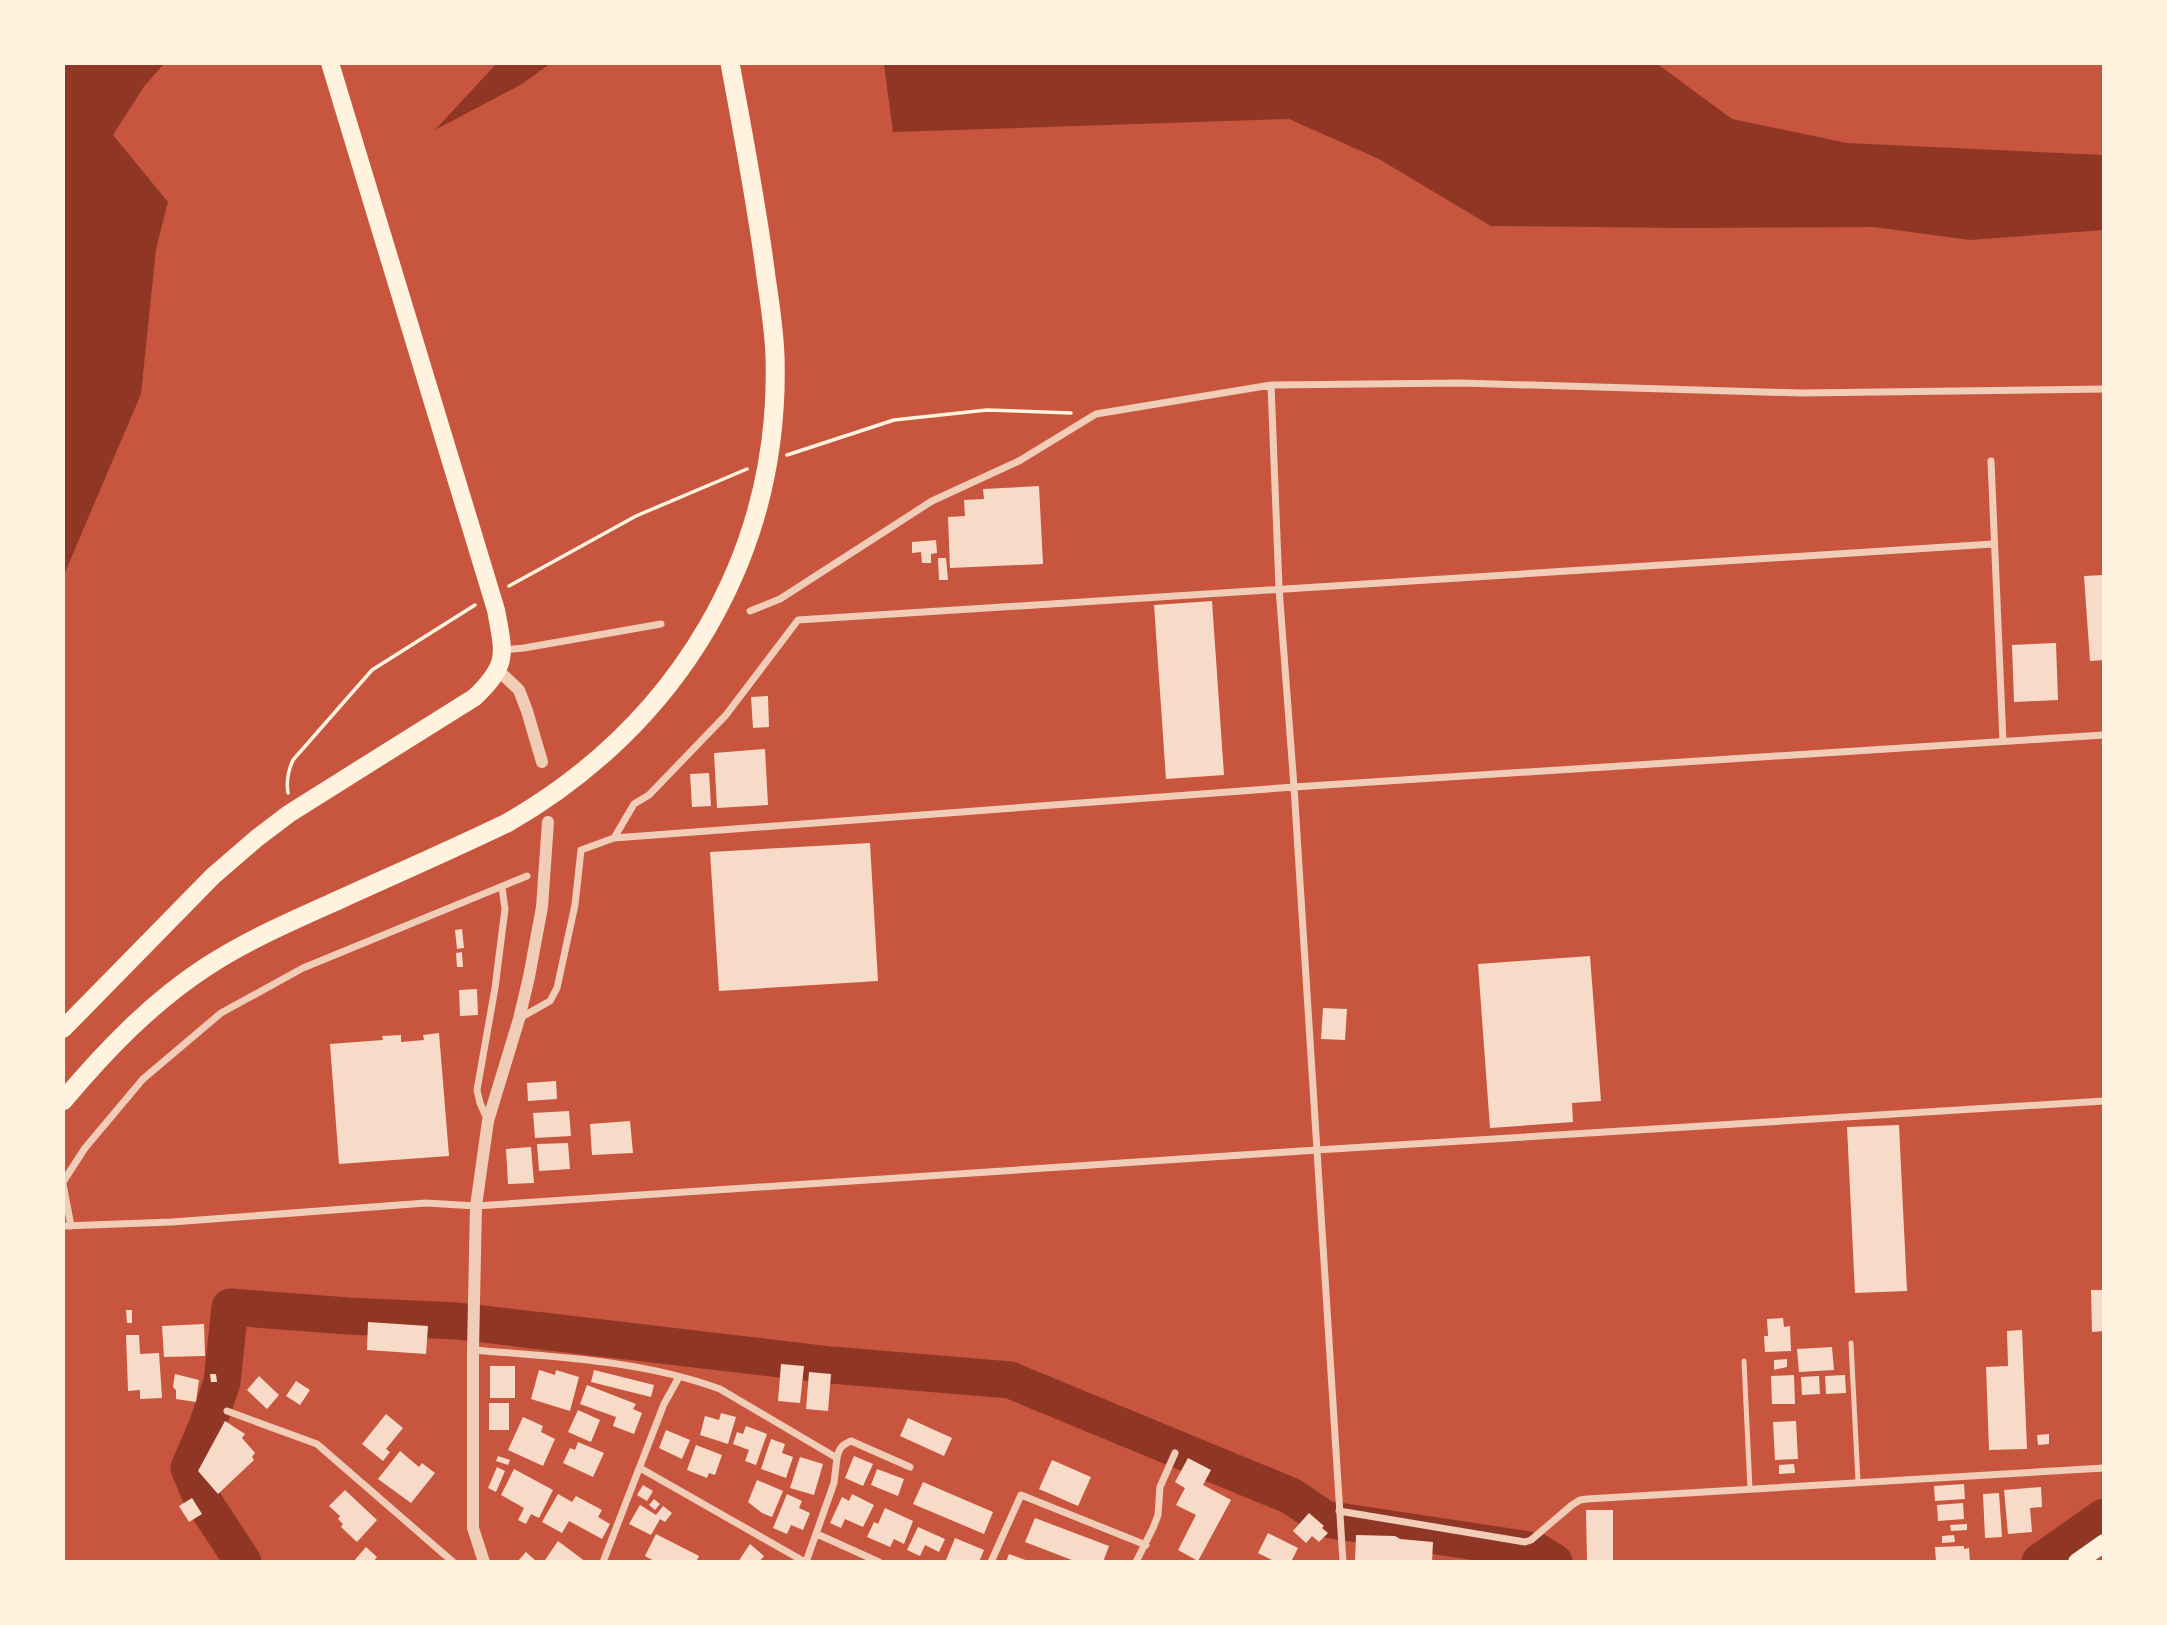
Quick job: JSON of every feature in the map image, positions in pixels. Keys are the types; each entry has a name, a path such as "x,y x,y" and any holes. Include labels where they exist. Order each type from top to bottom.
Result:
{"highway":[{"path":"63,1029 212,876 290,813 475,696 498,670 503,650 496,610 330,63"},
{"path":"63,1101 93,1065 130,1028 171,992 205,968 277,927 507,823 537,806 600,759 649,709 690,657 708,629 740,563 757,468 765,407 767,358 752,247 720,63"},
{"path":"63,1083 123,1019 199,957 274,917 501,813 531,796 592,750 641,702 678,654 717,589 743,538 761,492 770,439 775,357 762,243 730,63"}],"street":[{"path":"750,611 780,599 932,501 1019,461 1096,414 1271,385 1462,383 1801,393 2104,389"},
{"path":"1271,385 1279,588 1343,1562"},
{"path":"1991,461 2003,741"},
{"path":"614,838 634,804 649,795 726,715 798,620 1993,544"},
{"path":"503,650 661,624"},
{"path":"498,670 519,690 542,762"},
{"path":"519,1019 550,1001 557,988 575,905 582,850 614,838 1294,787 2104,735"},
{"path":"485,1562 473,1528 476,1206 488,1121 529,977 541,907 548,822"},
{"path":"527,876 303,968 221,1013 142,1079 85,1148 63,1183 67,1226 186,1221 426,1203 476,1206 2104,1101"},
{"path":"488,1121 477,1090 495,988 505,909 502,887"},
{"path":"473,1350 588,1359 679,1377 720,1389 837,1458"},
{"path":"603,1562 664,1404 679,1377"},
{"path":"227,1411 317,1444 453,1562"},
{"path":"640,1468 806,1562 834,1483 839,1449 844,1444 851,1441 910,1467"},
{"path":"1136,1562 1158,1515 1163,1479 1175,1453"},
{"path":"1339,1511 1525,1542 1580,1500 2104,1468"},
{"path":"991,1562 1021,1495 1146,1545"},
{"path":"817,1534 879,1562"}],"lane":[{"path":"1852,1343 1858,1482"},
{"path":"1744,1361 1750,1489"}],"path":[{"path":"782,457 894,420 987,410 1096,414"},
{"path":"502,589 636,516 757,465"},
{"path":"290,813 286,782 289,769 312,737 372,670 478,603"}],"shaded area":[{"path":"63,63 165,63 145,85 113,135 168,202 156,249 141,394 63,577"},
{"path":"497,63 551,63 522,84 435,130"},
{"path":"878,63 1656,63 1732,119 1847,143 2104,155 2104,230 1970,240 1874,227 1491,226 1379,159 1289,119 893,132 884,65"}],"building":[{"path":"1039,486 1043,564 950,568 948,517 965,516 964,500 984,499 983,489"},
{"path":"936,540 937,553 931,554 931,563 922,563 921,552 912,553 912,542"},
{"path":"938,558 946,558 948,580 939,580"},
{"path":"2104,575 2104,660 2090,661 2084,576"},
{"path":"1212,601 1224,775 1166,779 1154,605"},
{"path":"2056,643 2058,700 2014,702 2012,645"},
{"path":"768,696 769,727 753,728 751,697"},
{"path":"765,749 768,805 717,808 714,753"},
{"path":"709,773 711,806 692,807 690,774"},
{"path":"870,843 878,981 719,991 710,852"},
{"path":"462,929 464,948 457,949 455,930"},
{"path":"462,952 463,967 457,967 456,953"},
{"path":"1590,956 1601,1101 1572,1103 1573,1122 1490,1128 1478,964"},
{"path":"477,989 478,1015 460,1016 459,990"},
{"path":"1323,1008 1347,1009 1345,1040 1321,1039"},
{"path":"439,1033 449,1156 339,1164 330,1044 383,1040 382,1036 401,1035 401,1042 424,1040 423,1035"},
{"path":"556,1081 557,1099 528,1101 527,1083"},
{"path":"569,1111 571,1136 535,1138 533,1113"},
{"path":"630,1121 633,1153 592,1155 590,1124"},
{"path":"1899,1125 1907,1291 1855,1293 1847,1127"},
{"path":"568,1143 570,1169 539,1171 537,1144"},
{"path":"531,1147 534,1183 508,1184 506,1149"},
{"path":"2091,1290 2104,1290 2104,1331 2092,1332"},
{"path":"126,1310 132,1310 132,1323 127,1323"},
{"path":"1783,1318 1784,1327 1790,1326 1791,1351 1765,1352 1767,1319"},
{"path":"368,1322 428,1326 426,1354 367,1350"},
{"path":"204,1324 205,1356 164,1357 162,1326"},
{"path":"2022,1330 2027,1449 1989,1450 1986,1367 2008,1366 2007,1331"},
{"path":"126,1335 139,1335 140,1354 159,1353 162,1398 140,1399 140,1390 128,1391"},
{"path":"1832,1347 1834,1370 1799,1372 1797,1349"},
{"path":"1787,1359 1787,1367 1774,1370 1774,1360"},
{"path":"781,1364 804,1366 800,1403 778,1401"},
{"path":"490,1366 515,1366 515,1398 490,1398"},
{"path":"539,1370 555,1375 556,1370 579,1377 570,1411 531,1399"},
{"path":"594,1370 654,1385 651,1397 591,1382"},
{"path":"809,1372 831,1374 828,1411 806,1409"},
{"path":"175,1374 199,1380 196,1402 176,1399 176,1390 173,1387"},
{"path":"210,1374 216,1374 217,1382 211,1382"},
{"path":"1794,1375 1795,1404 1772,1404 1771,1376"},
{"path":"1845,1375 1846,1393 1826,1394 1825,1376"},
{"path":"259,1376 279,1395 267,1409 247,1390"},
{"path":"1819,1376 1820,1394 1802,1395 1801,1377"},
{"path":"296,1381 310,1390 300,1405 286,1396"},
{"path":"587,1385 636,1404 633,1409 642,1413 634,1434 613,1426 616,1417 580,1404"},
{"path":"489,1403 509,1403 509,1430 489,1430"},
{"path":"578,1410 600,1420 591,1442 568,1432"},
{"path":"721,1413 736,1417 728,1444 700,1435 705,1416 719,1420"},
{"path":"386,1414 403,1428 386,1449 390,1452 383,1461 362,1444"},
{"path":"523,1417 543,1426 541,1432 555,1439 543,1466 508,1450"},
{"path":"908,1418 952,1438 944,1456 900,1436"},
{"path":"225,1421 245,1434 242,1438 255,1453 252,1457 254,1460 218,1494 198,1471"},
{"path":"1796,1421 1798,1459 1775,1460 1773,1422"},
{"path":"746,1426 767,1434 756,1465 745,1461 749,1450 733,1444 737,1432 743,1434"},
{"path":"666,1430 690,1440 682,1459 659,1448"},
{"path":"2049,1434 2049,1444 2038,1445 2037,1435"},
{"path":"771,1439 785,1444 782,1453 793,1457 786,1478 761,1469"},
{"path":"578,1442 604,1453 593,1477 563,1463 570,1448 575,1450"},
{"path":"696,1445 722,1455 715,1475 709,1473 707,1478 687,1470"},
{"path":"400,1451 419,1467 422,1463 435,1473 411,1503 378,1479"},
{"path":"498,1456 510,1460 508,1465 496,1461"},
{"path":"854,1456 873,1464 863,1486 845,1478"},
{"path":"800,1457 823,1464 814,1495 790,1488"},
{"path":"1188,1458 1211,1470 1203,1485 1231,1500 1198,1561 1178,1550 1196,1515 1176,1505 1185,1488 1175,1482"},
{"path":"1052,1460 1091,1477 1078,1506 1039,1489"},
{"path":"1794,1464 1795,1473 1779,1474 1779,1465"},
{"path":"497,1467 505,1471 496,1492 488,1488"},
{"path":"514,1469 553,1490 539,1518 531,1514 526,1524 518,1520 524,1508 501,1495"},
{"path":"877,1469 904,1479 898,1496 871,1485"},
{"path":"757,1480 783,1491 772,1517 748,1502"},
{"path":"923,1482 993,1512 984,1534 913,1504"},
{"path":"1964,1484 1965,1499 1935,1501 1934,1486"},
{"path":"643,1485 653,1491 647,1501 637,1495"},
{"path":"2041,1487 2042,1507 2030,1508 2032,1532 2008,1534 2004,1490"},
{"path":"345,1490 377,1520 357,1542 341,1527 343,1524 338,1519 340,1516 329,1506"},
{"path":"1999,1493 2002,1537 1985,1538 1983,1494"},
{"path":"558,1494 572,1502 576,1496 602,1510 598,1517 610,1524 602,1539 569,1521 562,1533 542,1522"},
{"path":"787,1494 802,1501 799,1508 810,1513 803,1530 791,1525 787,1534 773,1528"},
{"path":"852,1494 874,1505 863,1527 845,1519 841,1528 830,1523 842,1497 849,1501"},
{"path":"192,1498 202,1514 189,1522 179,1506"},
{"path":"654,1499 660,1504 655,1510 649,1505"},
{"path":"1963,1503 1964,1519 1938,1521 1937,1505"},
{"path":"640,1505 656,1515 663,1506 672,1513 665,1522 660,1519 651,1535 629,1524"},
{"path":"885,1508 913,1521 904,1544 894,1539 890,1547 867,1537 874,1522 878,1524"},
{"path":"1586,1510 1613,1510 1613,1562 1587,1562"},
{"path":"1309,1513 1328,1533 1319,1542 1312,1536 1306,1543 1293,1531"},
{"path":"1035,1518 1109,1546 1103,1562 1077,1562 1025,1542"},
{"path":"1967,1524 1967,1530 1951,1531 1950,1525"},
{"path":"918,1527 945,1539 939,1552 925,1545 920,1556 907,1550"},
{"path":"1268,1533 1298,1548 1291,1562 1276,1562 1258,1553"},
{"path":"656,1534 699,1556 696,1562 656,1562 645,1556"},
{"path":"1356,1535 1395,1536 1400,1539 1433,1542 1432,1562 1355,1561"},
{"path":"1954,1535 1955,1542 1942,1543 1942,1536"},
{"path":"955,1538 984,1550 979,1562 946,1560"},
{"path":"558,1541 586,1562 545,1560"},
{"path":"750,1544 764,1556 759,1562 738,1562"},
{"path":"1964,1546 1964,1549 1969,1548 1970,1562 1936,1562 1935,1547"},
{"path":"366,1547 377,1557 373,1562 353,1562"},
{"path":"526,1552 537,1562 517,1562"},
{"path":"1009,1554 1031,1562 1006,1562"}],"waterway":[{"path":"243,1562 202,1499 189,1468 222,1382 230,1307 457,1321 831,1365 1010,1380 1291,1496 1325,1519 1536,1551 1554,1562"},
{"path":"2040,1562 2104,1517"},
{"path":"2071,1540 2080,1557"}]}
